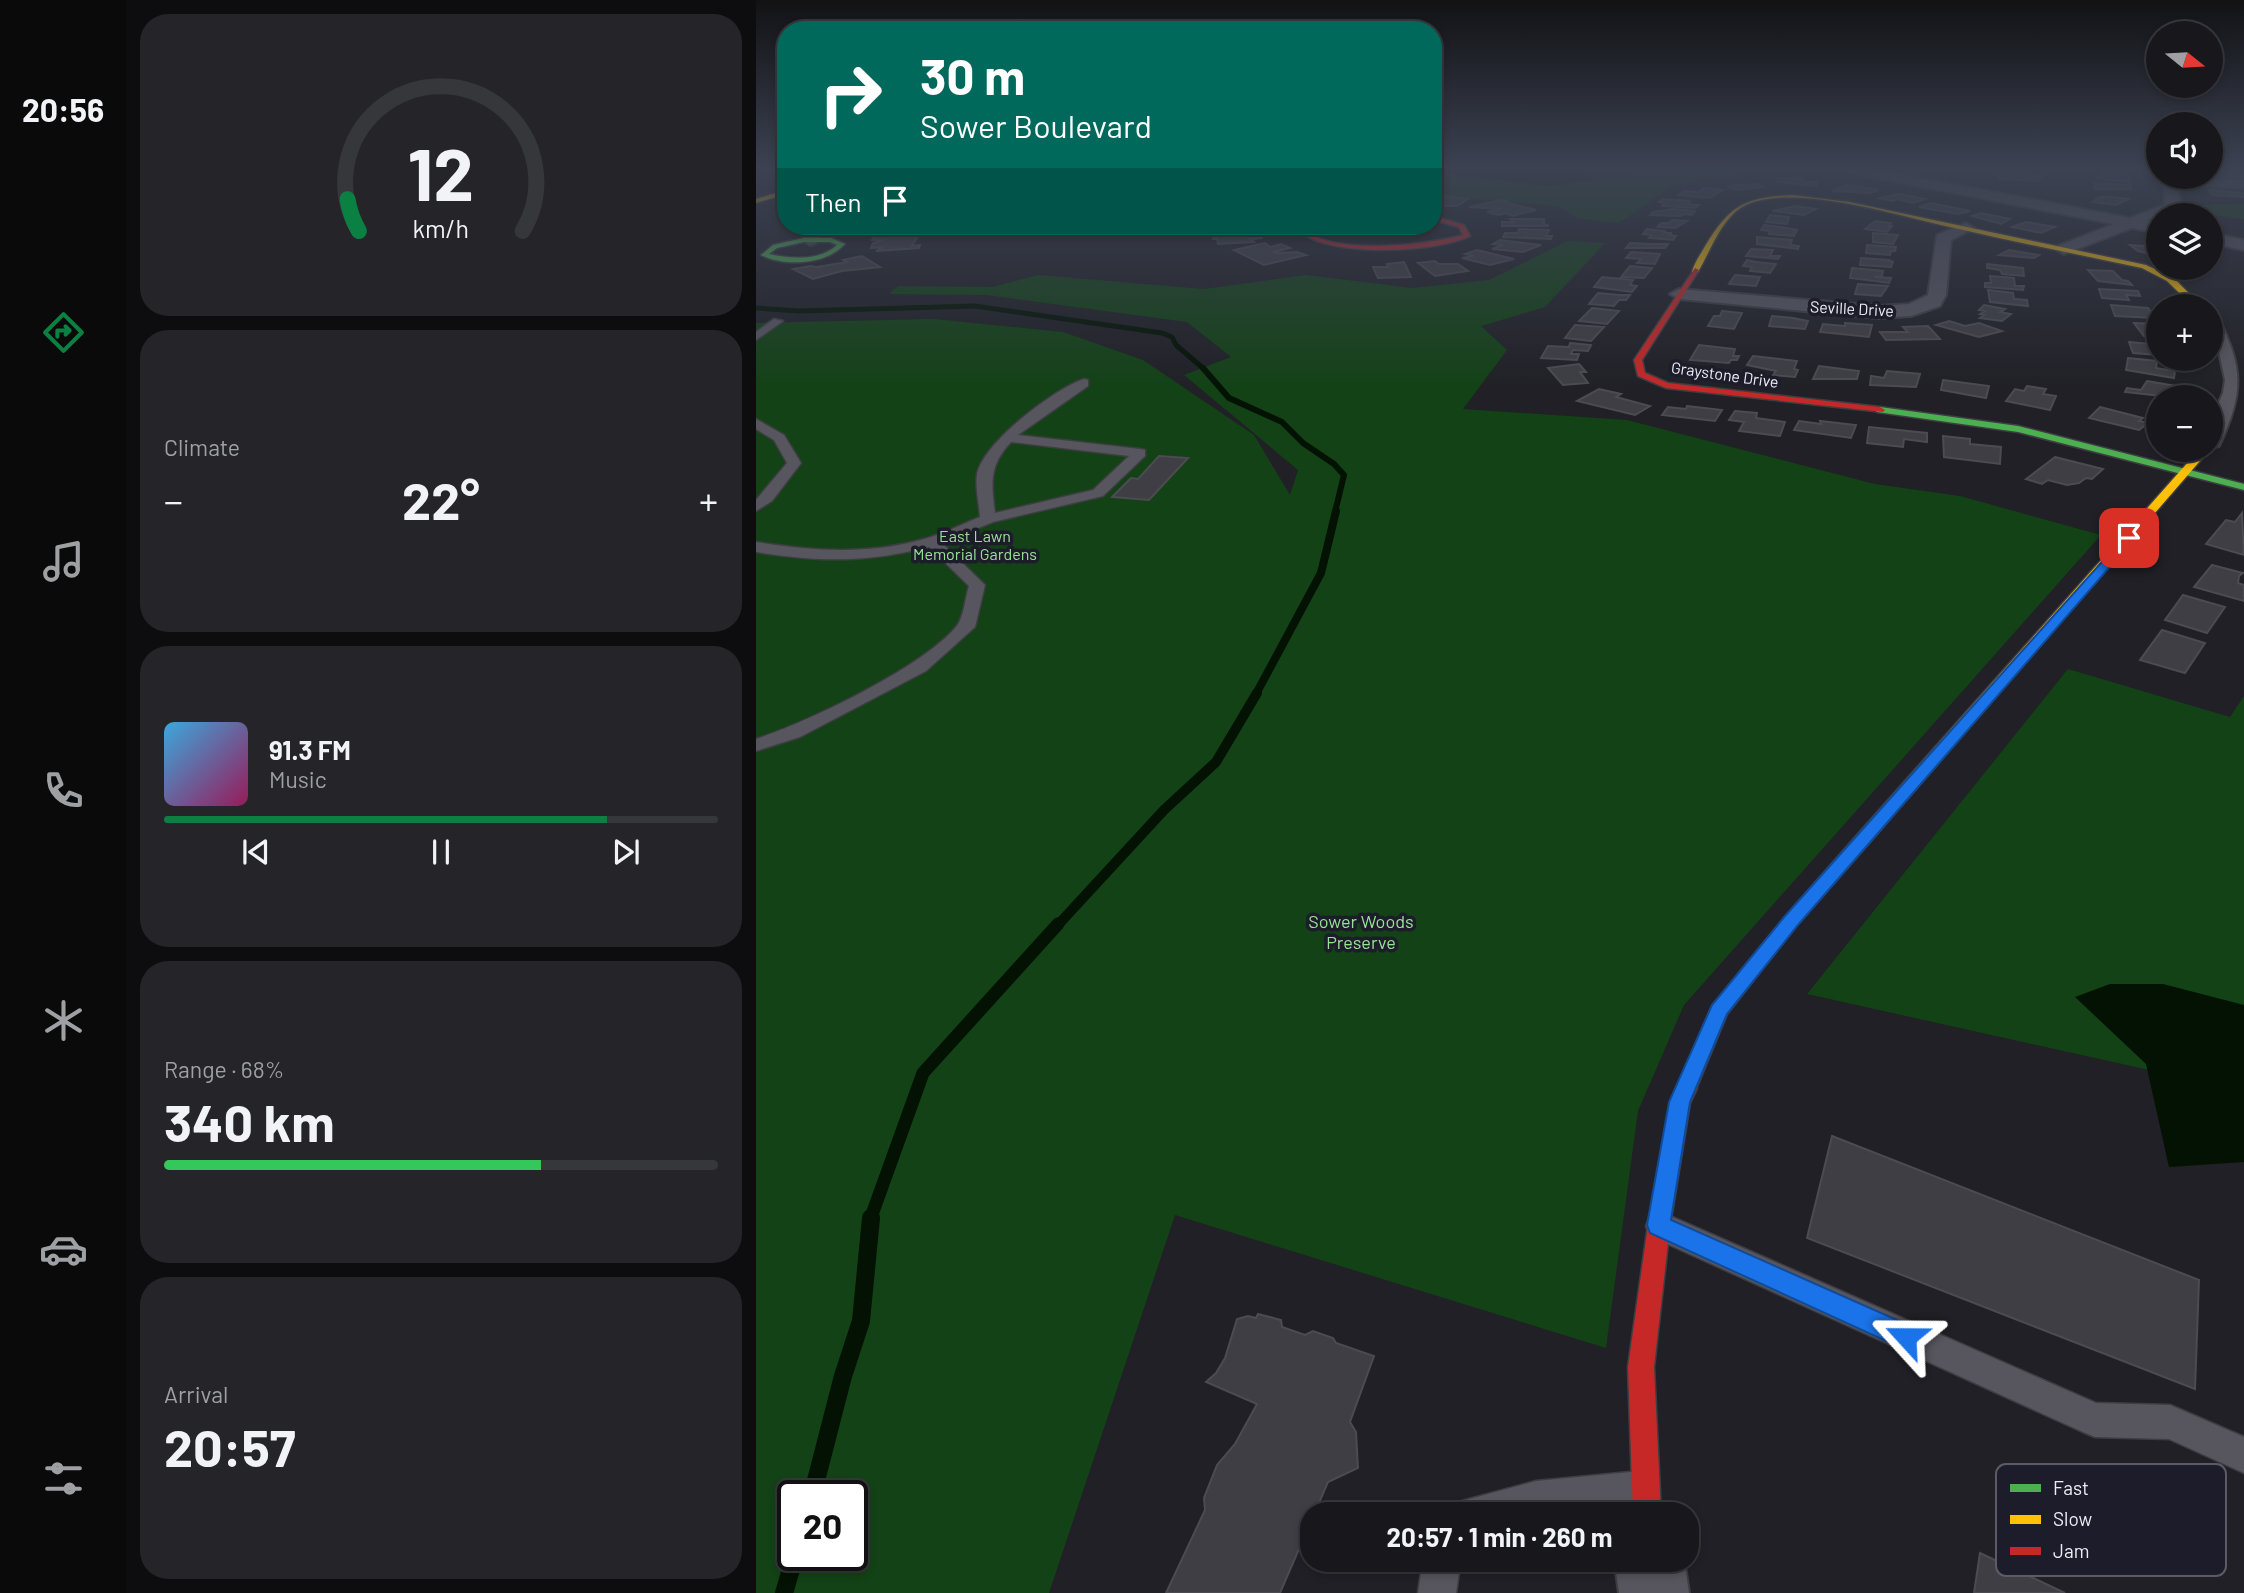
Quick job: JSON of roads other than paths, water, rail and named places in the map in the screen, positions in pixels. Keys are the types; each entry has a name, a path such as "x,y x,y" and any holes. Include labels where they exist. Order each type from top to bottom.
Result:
{"street":[{"path":"1328,241 1360,249 1403,250 1453,241"},
{"name":"Graystone Drive","path":"1713,241 1638,360 1641,374 1666,384 1941,416 2018,429 2244,487"},
{"name":"Seville Drive","path":"1679,294 1857,311 1911,310 1933,302 1937,295 1943,241"},
{"name":"Graystone Drive","path":"2028,241 2158,271 2185,294"},
{"path":"2064,249 2084,241"},
{"path":"2226,241 2244,245"},
{"path":"2223,334 2228,339 2244,377 2236,406 2223,424"},
{"path":"1647,1501 1641,1367 1658,1225 1680,1102 1719,1011 1791,921 2195,462"},
{"path":"1651,1572 1654,1593"}],"lane":[{"path":"756,337 778,321"},
{"path":"988,519 984,472 996,449 1041,410 1084,383"},
{"path":"756,423 779,438 794,463 767,498 756,507"},
{"path":"756,547 813,556 886,553 932,542 988,519 1098,494 1140,453 1009,438"},
{"path":"756,745 793,733 920,667 966,627 977,585 932,542"},
{"path":"1658,1225 2095,1420 2170,1422 2244,1455"},
{"path":"1524,1502 1536,1499 1647,1501"},
{"path":"1437,1593 1440,1572"}],"waterway":[{"path":"756,308 799,311 975,306 1162,333 1172,337 1176,345 1203,369"},
{"path":"1203,369 1229,398 1282,422 1303,443 1334,464 1344,475 1335,512"},
{"path":"1256,694 1321,573 1336,511"},
{"path":"1057,926 1164,810 1216,762 1257,693"},
{"path":"870,1220 923,1073 1058,924"},
{"path":"816,1480 843,1376 861,1321 871,1218"},
{"path":"784,1593 791,1571"}],"park label":[{"name":"East Lawn Memorial Gardens","path":"975,544"},
{"name":"Sower Woods Preserve","path":"1361,932"}]}
